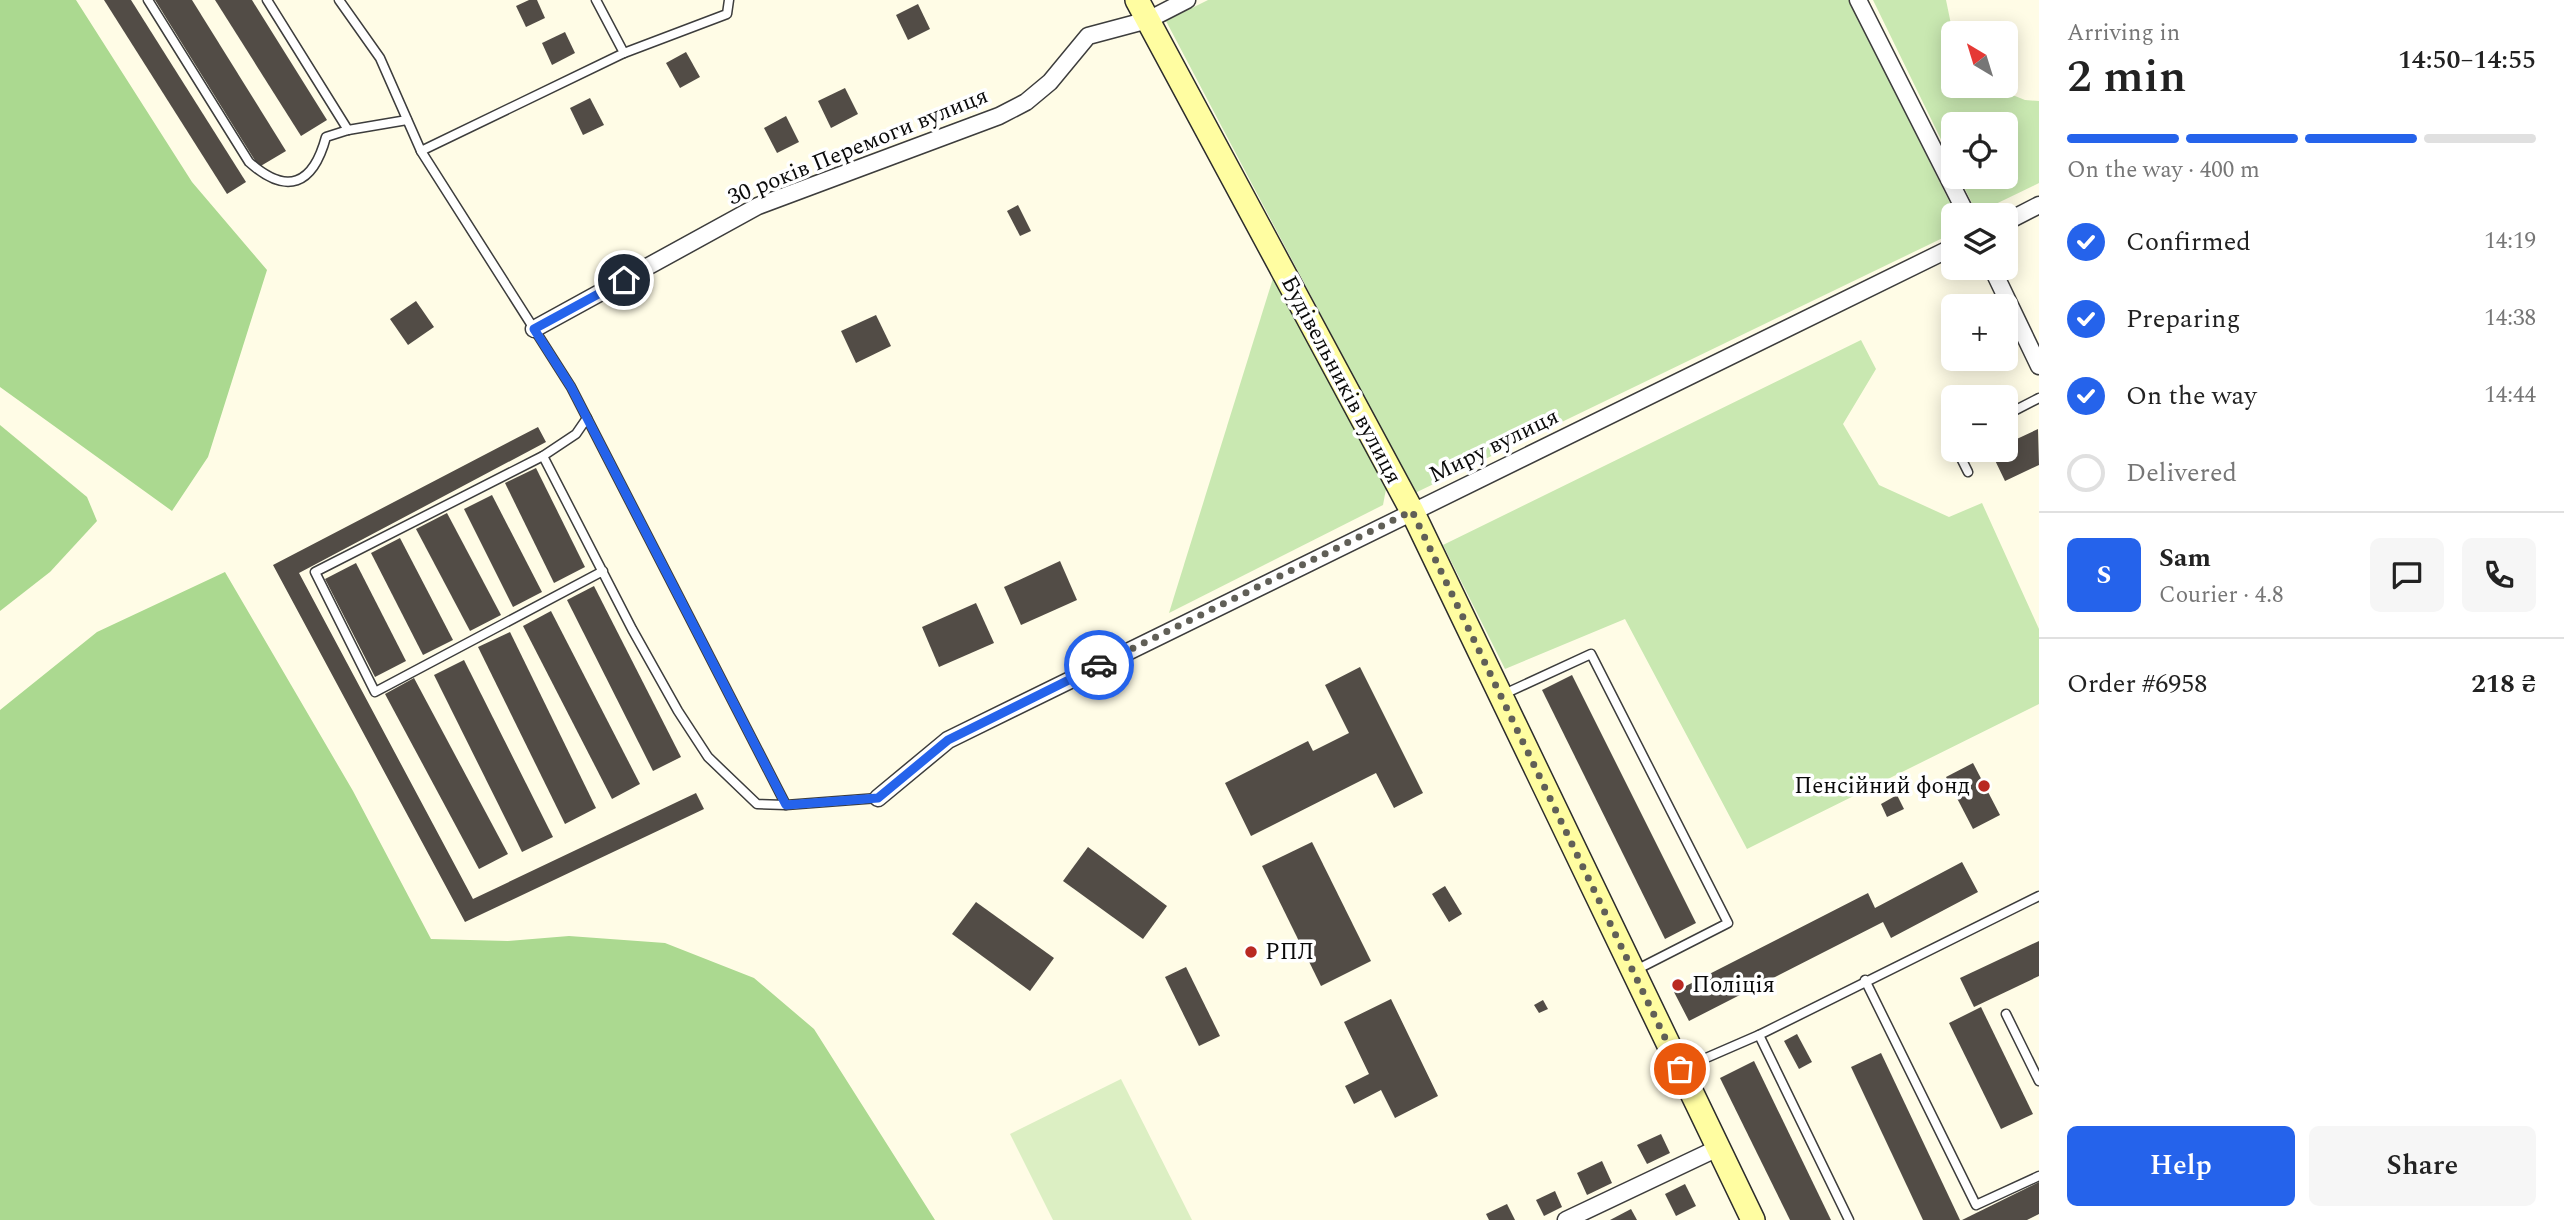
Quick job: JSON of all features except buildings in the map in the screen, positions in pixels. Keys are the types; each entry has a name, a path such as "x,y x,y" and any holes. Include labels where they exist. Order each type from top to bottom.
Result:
{"street":[{"name":"30 років Перемоги вулиця","path":"534,329 758,206 999,116 1026,102 1050,82 1088,36 1142,10 1187,0"},
{"path":"1858,0 1961,203"},
{"name":"Будівельників вулиця","path":"1142,10 1412,511 1752,1220"},
{"path":"2018,216 2039,205"},
{"name":"Миру вулиця","path":"878,798 948,740 1941,253"},
{"path":"1998,280 2039,366"},
{"path":"1566,1220 1718,1148"}],"lane":[{"path":"148,0 248,162 268,179 282,182 301,179 315,167 326,137 348,130 407,120"},
{"path":"267,0 348,130"},
{"path":"339,0 380,58 421,151 587,418 786,805"},
{"path":"596,0 624,53"},
{"path":"421,151 624,53 727,14 729,0"},
{"path":"2018,409 2039,398"},
{"path":"587,418 576,434 543,456 315,572 375,692 603,572"},
{"path":"543,456 658,676 708,757 757,804 786,805 878,798"},
{"path":"1963,462 1968,472"},
{"path":"1500,696 1591,654 1728,923 1633,972"},
{"path":"1680,1069 1759,1035 1865,980 2039,896"},
{"path":"1865,980 1976,1205 2039,1176"},
{"path":"2006,1014 2039,1081"},
{"path":"1759,1035 1850,1220"}],"green space":[{"path":"0,0 76,0 192,182 267,270 208,457 172,511 0,387"},
{"path":"1208,0 1849,0 1950,203 1941,203 1941,239 1415,493 1166,21"},
{"path":"1873,0 1946,0 1950,21 1941,21 1941,98 2018,97 2039,101 2039,183 1998,203 1972,203 1965,189 2018,189 2018,112 1941,112 1941,139"},
{"path":"1274,275 1387,484 1383,505 1169,613"},
{"path":"1861,340 1876,369 1843,424 1879,485 1949,517 1982,503 2039,629 2039,704 1747,849 1625,619 1505,669 1443,545"},
{"path":"0,425 87,497 97,521 50,572 0,611"},
{"path":"225,572 353,791 431,939 508,941 569,936 665,943 754,978 814,1029 935,1220 0,1220 0,710 97,632"},
{"path":"1121,1079 1192,1220 1053,1220 1010,1134"}],"way so far":[{"path":"1099,665 1412,511 1680,1069"}],"place":[{"name":"Пенсійний фонд","path":"1984,786"},
{"name":"РПЛ","path":"1251,952"},
{"name":"Поліція","path":"1678,985"}],"route":[{"path":"624,280 534,329 571,387 786,805 878,798 948,740 1099,665"}]}
